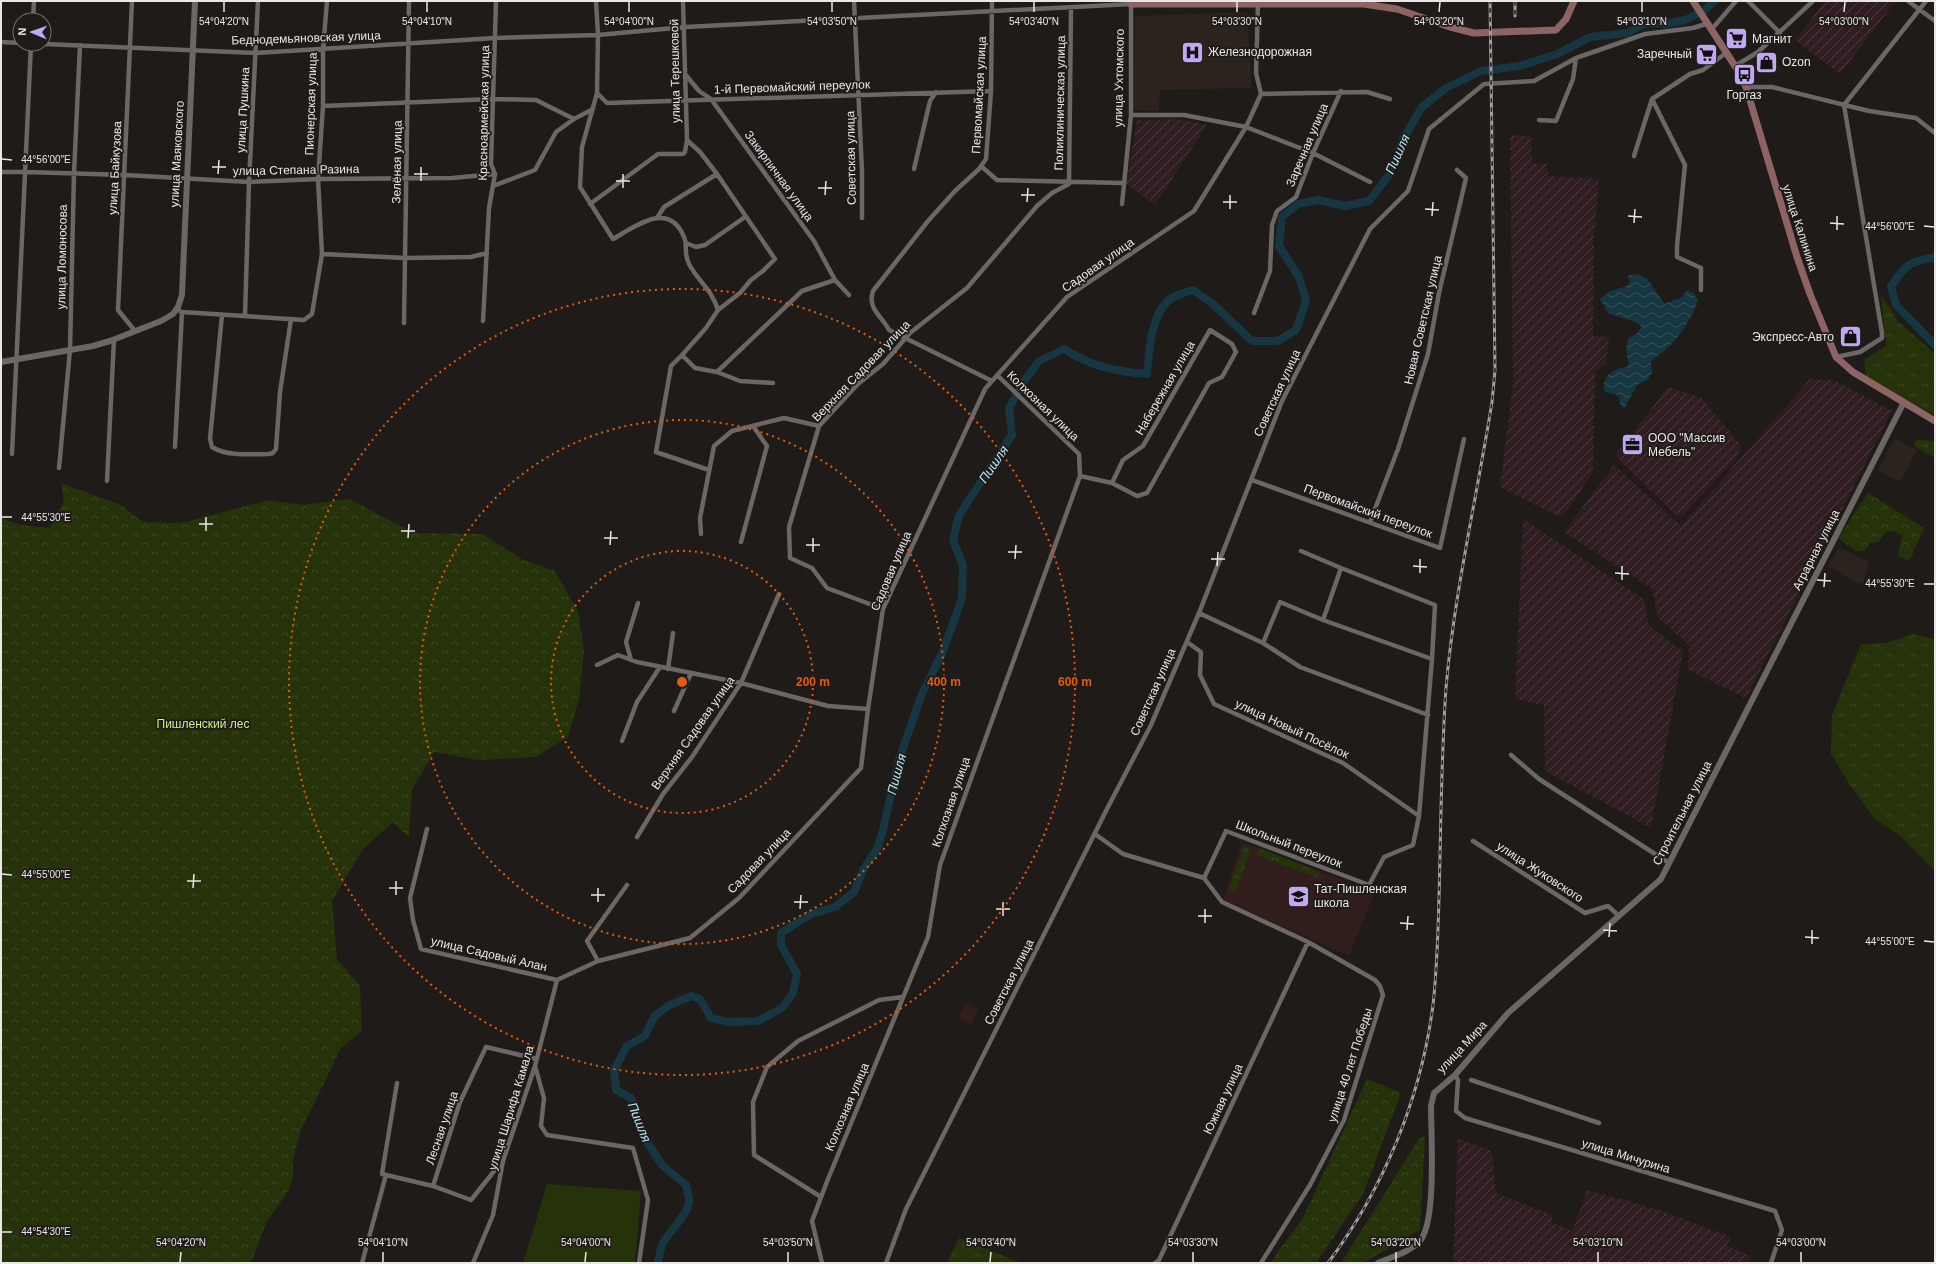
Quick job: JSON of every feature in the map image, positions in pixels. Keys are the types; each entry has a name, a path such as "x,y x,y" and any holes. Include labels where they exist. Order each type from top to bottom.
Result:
{"main road":[{"name":"Беднодемьяновская улица","path":"1131,3 1348,3 1398,9 1450,27 1476,33 1507,33 1556,30 1566,19 1574,1"},
{"name":"улица Калинина","path":"1693,2 1735,66 1746,87 1797,257 1810,294 1836,357 1853,372 1935,421"}],"street":[{"path":"33,12 34,1"},
{"name":"улица Байкузова","path":"132,1 118,310 135,331"},
{"name":"улица Маяковского","path":"175,446 179,309 182,295 195,1"},
{"name":"улица Пушкина","path":"245,316 249,182 258,1"},
{"name":"Пионерская улица","path":"179,309 222,315 304,320 312,314 322,254 318,179 323,106 323,50 327,1"},
{"name":"Зелёная улица","path":"404,323 409,1"},
{"name":"Красноармейская улица","path":"483,321 489,208 495,174 491,164 496,1"},
{"path":"596,1 598,35 597,93 582,146 580,187 613,239 639,224 657,218 664,217 672,220 686,243 684,249 688,263 714,298 718,310"},
{"name":"улица Терешковой","path":"684,1 687,140"},
{"name":"Советская улица","path":"854,1 862,171 862,218"},
{"name":"Первомайская улица","path":"905,338 889,330 884,320 874,311 870,298 873,291 928,221 954,191 981,166 986,159 991,91 992,1"},
{"path":"1539,120 1556,121 1573,79 1576,58 1645,34 1693,28 1707,24 1736,1"},
{"path":"1748,1 1780,33"},
{"path":"1735,66 1758,52 1813,1"},
{"path":"1908,1 1935,21"},
{"path":"1836,357 1860,352 1882,338 1844,105 1926,1"},
{"name":"Беднодемьяновская улица","path":"52,44 256,53 409,45 495,38 598,35 685,27 1071,8 1131,3"},
{"name":"улица Ухтомского","path":"1122,204 1131,115 1131,3"},
{"path":"1258,4 1256,74 1261,94 1341,91 1367,92 1390,99"},
{"name":"Поликлиническая улица","path":"938,310 967,288 1037,206 1052,193 1069,184 1071,8"},
{"path":"1,42 12,43"},
{"name":"улица Ломоносова","path":"59,468 70,350 74,173 80,45"},
{"path":"12,454 31,52"},
{"path":"1634,156 1652,99 1690,74 1703,70 1726,53"},
{"name":"Советская улица","path":"886,1263 906,1209 1151,725 1199,613 1282,401 1370,229 1408,191 1429,129 1484,84 1534,81 1576,58"},
{"name":"Закирпичная улица","path":"685,74 699,90 711,99 814,241 835,280 849,295"},
{"path":"1746,87 1772,87 1869,111 1916,118 1935,133"},
{"name":"1-й Первомайский переулок","path":"597,93 607,103 686,99 991,91"},
{"name":"Заречная улица","path":"1254,313 1270,272 1272,225 1277,211 1296,197 1313,153 1341,91"},
{"path":"914,169 930,101 936,92"},
{"name":"Садовая улица","path":"556,980 598,961 690,938 738,898 862,768 868,709 883,609 985,389 1066,297 1194,211 1246,127 1261,94"},
{"path":"323,106 408,104 493,99 536,100 574,119"},
{"path":"1652,99 1685,165 1677,256 1701,268 1701,290"},
{"path":"493,186 536,170 556,132 574,119 593,109"},
{"path":"1131,115 1184,115 1246,127 1313,153 1370,182"},
{"path":"590,204 658,154 682,154 685,152 687,140"},
{"path":"687,140 700,152 775,258 763,271 751,280 740,294 718,310 706,328 671,366 656,452 709,470"},
{"path":"981,166 997,180 1123,183"},
{"name":"Новая Советская улица","path":"1370,522 1398,449 1428,354 1439,293 1466,178 1457,170"},
{"name":"улица Степана Разина","path":"1,172 125,175 249,182 318,179 452,178 495,174"},
{"path":"657,218 664,207 716,174"},
{"path":"686,243 696,247 705,245 745,217"},
{"path":"322,254 406,258 471,258 486,252"},
{"path":"717,372 802,291 835,280"},
{"path":"1,362 70,350 114,339 162,321 179,309"},
{"name":"Верхняя Садовая улица","path":"883,609 828,588 812,568 790,558 789,527 819,426 858,384 883,364 905,338 938,310"},
{"path":"222,315 210,439 212,447 220,452 228,453 274,453 276,448 280,392 291,319"},
{"name":"Набережная улица","path":"1210,330 1232,344 1236,352 1222,377 1209,383 1147,493 1137,496 1112,483 1123,460 1144,446 1210,330"},
{"path":"905,338 992,381"},
{"path":"107,481 114,339"},
{"path":"682,355 695,368 717,372 740,381 773,383"},
{"name":"Колхозная улица","path":"822,1263 812,1221 928,937 940,865 1080,476 1079,454 997,375"},
{"name":"Аграрная улица","path":"1748,708 1904,402"},
{"path":"701,534 700,518 714,446 732,431 784,418 819,426"},
{"path":"741,542 767,446 754,426"},
{"name":"Первомайский переулок","path":"1252,480 1440,548 1464,439"},
{"path":"1080,476 1112,483"},
{"path":"1301,551 1435,605 1428,715 1419,816"},
{"path":"1323,620 1341,568"},
{"name":"Верхняя Садовая улица","path":"637,837 663,794 692,757 741,683 779,594"},
{"path":"1263,643 1280,602 1323,620 1432,659"},
{"path":"631,660 626,642 638,603"},
{"path":"1199,613 1263,643 1300,667 1428,715"},
{"path":"668,669 673,633"},
{"name":"улица Новый Посёлок","path":"1187,642 1200,652 1200,675 1214,704 1343,763 1419,816"},
{"path":"597,665 618,654 631,660 668,669 741,683 828,706 868,709"},
{"path":"622,741 637,702 660,667"},
{"path":"674,711 691,673"},
{"name":"Строительная улица","path":"1619,916 1661,879 1748,708"},
{"path":"1512,755 1539,780 1669,863"},
{"name":"Школьный переулок","path":"1204,878 1226,831 1369,885 1384,857 1413,845 1419,816"},
{"name":"улица Садовый Алан","path":"427,829 410,898 413,920 421,949 556,980"},
{"path":"1095,834 1123,854 1204,878"},
{"name":"улица Жуковского","path":"1473,841 1585,913 1608,906 1619,916"},
{"name":"улица 40 лет Победы","path":"1204,878 1222,902 1308,942 1375,980 1380,986 1382,995 1344,1120 1310,1185 1261,1263"},
{"path":"598,961 587,941 627,884"},
{"name":"улица Мира","path":"1378,1263 1409,1250 1419,1242 1425,1234 1430,1207 1431,1106 1434,1093 1455,1075 1508,1013 1619,916"},
{"name":"Южная улица","path":"1155,1263 1159,1260 1308,942"},
{"name":"улица Шарифа Камала","path":"472,1263 493,1215 501,1170 535,1066 556,980"},
{"path":"821,1197 754,1155 753,1102 767,1067 798,1041 879,1000 903,997"},
{"name":"Лесная улица","path":"433,1186 460,1102 486,1046 537,1059"},
{"path":"535,1066 544,1098 541,1126 547,1135 633,1148 648,1200 639,1263"},
{"name":"улица Мичурина","path":"1455,1075 1458,1080 1456,1111 1465,1118 1775,1211 1782,1230 1771,1263"},
{"path":"1471,1080 1599,1123"},
{"path":"397,1084 382,1174 433,1186 471,1200 495,1170 501,1170"},
{"path":"362,1263 386,1175"}],"shaded area":[{"path":"1825,1 1896,1 1840,74 1795,40"},
{"name":"Железнодорожная","path":"1247,12 1252,88 1160,90 1159,111 1133,110 1135,16"},
{"path":"1178,119 1207,125 1155,205 1126,184 1137,120"},
{"path":"1510,135 1531,136 1532,163 1547,164 1548,176 1599,179 1594,236 1593,336 1609,337 1606,364 1595,372 1593,472 1562,518 1500,487 1513,384"},
{"path":"1810,379 1834,380 1892,411 1746,698 1688,670 1689,645 1658,618 1652,589 1564,532 1614,465 1681,526"},
{"path":"1668,387 1701,397 1741,446 1736,458 1680,519 1615,456"},
{"path":"1895,438 1917,450 1900,482 1878,470"},
{"path":"1523,519 1644,599 1649,626 1683,651 1651,828 1545,771 1544,705 1515,699"},
{"path":"1839,547 1869,562 1863,585 1851,580 1828,566"},
{"name":"Тат-Пишленская школа","path":"1242,842 1375,892 1349,956 1223,900"},
{"path":"966,1002 979,1009 971,1025 958,1018"},
{"path":"1458,1139 1492,1151 1496,1193 1552,1215 1552,1222 1572,1231 1587,1190 1657,1209 1731,1237 1727,1246 1751,1256 1748,1263 1453,1262"}],"green space":[{"path":"1881,295 1899,322 1935,354 1935,415 1866,378 1864,360 1886,346"},
{"path":"1916,440 1935,441 1935,458 1914,446"},
{"name":"Пишленский лес","path":"61,483 121,505 143,522 182,523 268,500 303,505 349,499 414,533 483,534 523,560 555,571 578,611 584,650 579,699 568,737 536,757 478,760 434,752 412,789 409,838 393,822 363,849 332,901 337,960 360,985 362,1031 341,1048 301,1130 293,1159 293,1178 289,1190 266,1223 251,1263 1,1263 1,518 21,525 50,528 64,501"},
{"path":"1868,493 1924,528 1909,561 1898,555 1902,535 1894,531 1886,532 1878,542 1870,543 1864,551 1856,551 1838,538"},
{"path":"1913,634 1935,639 1935,871 1900,836 1875,819 1851,787 1831,754 1832,715 1861,644 1885,643"},
{"path":"1244,847 1251,849 1236,891 1229,888"},
{"path":"1259,848 1320,872 1318,878 1256,855"},
{"path":"1367,1079 1401,1093 1363,1194 1316,1263 1270,1263 1303,1218"},
{"path":"1420,1137 1425,1137 1420,1230 1363,1263 1341,1263"},
{"path":"547,1184 641,1191 635,1263 523,1263"},
{"path":"959,1238 1022,1263 947,1263"}],"water":[{"path":"1637,274 1647,279 1665,304 1682,297 1687,290 1693,293 1698,300 1695,309 1679,335 1666,349 1651,361 1652,373 1647,380 1637,385 1624,409 1620,403 1619,396 1605,392 1605,381 1613,371 1629,366 1626,351 1628,339 1637,333 1642,327 1638,323 1608,313 1600,299 1610,291 1627,286 1630,282 1628,276"}],"waterway":[{"name":"Пишля","path":"657,1263 663,1243 686,1211 689,1201 688,1193 686,1185 662,1165 646,1140 631,1098 616,1090 614,1070 627,1046 645,1036 654,1017 668,1006 691,996 700,999 711,1018 729,1022 758,1021 782,1008 793,993 797,974 781,945 781,933 811,914 835,907 854,892 863,870 877,849 883,830 898,763 921,696 943,651 962,598 963,566 953,540 959,515 1012,435 1009,408 1025,380 1039,361 1064,349 1084,360 1113,370 1147,374 1152,333 1160,312 1165,304 1172,298 1179,294 1193,290 1213,304 1252,341 1278,341 1296,330 1306,301 1299,277 1279,246 1282,217 1298,204 1318,200 1345,206 1369,201 1390,174 1403,139 1422,107 1446,88 1481,71 1520,66 1557,54 1590,37 1627,33 1646,23 1665,24 1685,20 1705,10 1714,1"},
{"path":"1935,257 1909,265 1891,286 1896,305 1935,345"}],"railway":[{"path":"1328,1263 1366,1204 1383,1173 1397,1141 1419,1074 1433,1005 1438,938 1442,767 1446,688 1454,617 1492,402 1495,370 1490,1"},
{"path":"1515,1 1515,16"}],"place":[{"name":"Магнит","path":"1736,39"},
{"name":"Железнодорожная","path":"1192,52"},
{"name":"Заречный","path":"1707,54"},
{"name":"Ozon","path":"1767,62"},
{"name":"Горгаз","path":"1744,74"},
{"name":"Экспресс-Авто","path":"1850,337"},
{"name":"ООО \"Массив Мебель\"","path":"1633,445"},
{"name":"Тат-Пишленская школа","path":"1298,896"}]}
